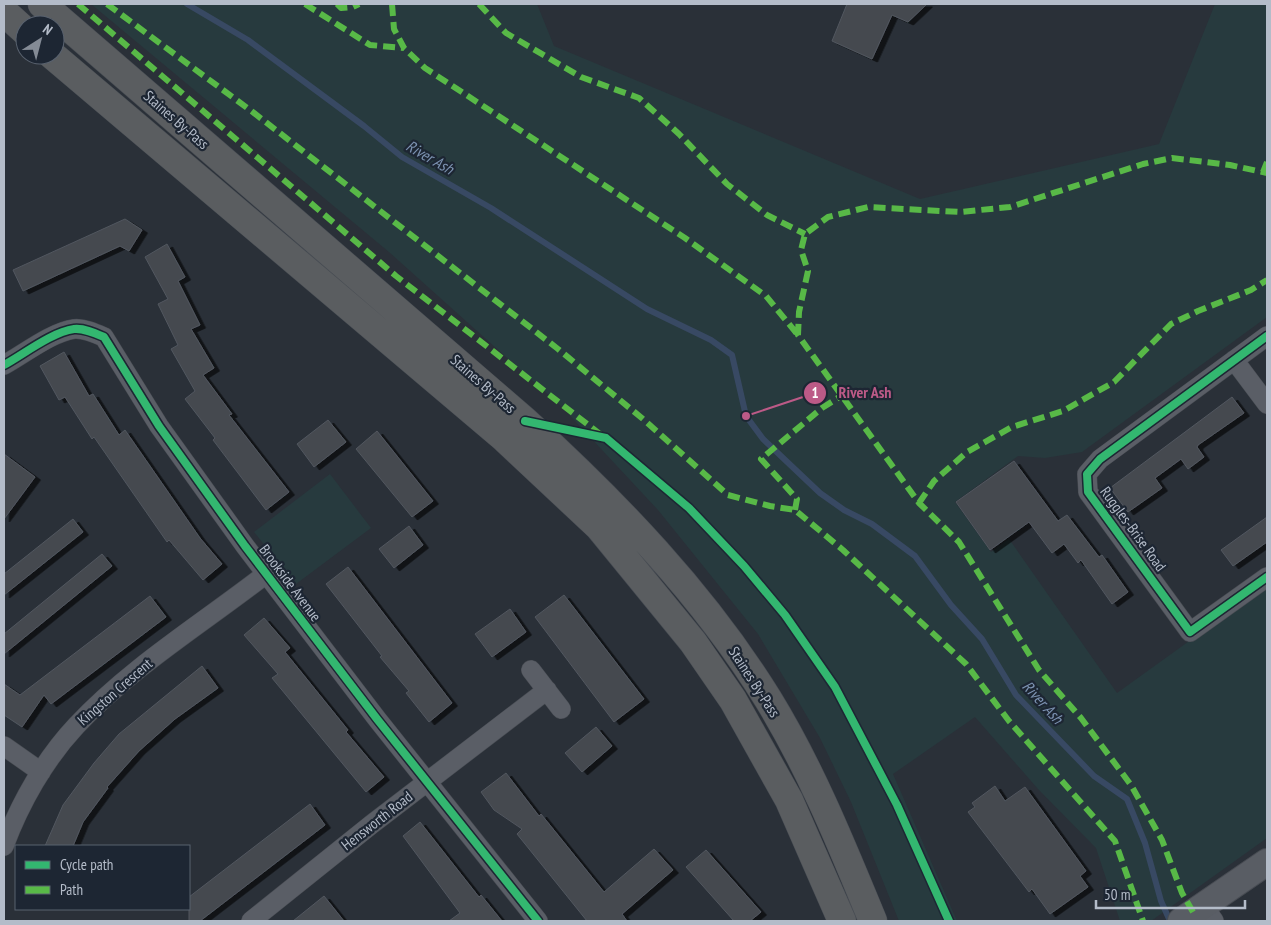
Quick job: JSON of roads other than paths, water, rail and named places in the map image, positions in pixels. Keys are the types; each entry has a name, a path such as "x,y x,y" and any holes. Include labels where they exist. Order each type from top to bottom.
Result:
{"highway":[{"name":"Staines By-Pass","path":"42,4 525,420 594,484 663,558 713,620 768,699 823,800 873,921"},
{"path":"4,12 15,22"},
{"name":"Staines By-Pass","path":"64,65 496,431 599,526 687,634 733,700 789,800 842,921"}],"street":[{"name":"Brookside Avenue","path":"4,365 52,337 74,329 92,331 104,336 159,426 266,574 427,782 538,921"},
{"name":"Ruggles-Brise Road","path":"1267,336 1100,459 1087,474 1088,492 1190,632 1267,577"},
{"path":"1234,360 1267,404"},
{"name":"Kingston Crescent","path":"4,846 28,793 41,772 75,727 97,705 145,665 266,574"},
{"path":"531,670 561,709"},
{"name":"Hensworth Road","path":"255,920 427,782 547,690"},
{"path":"4,746 41,772"},
{"path":"1195,917 1267,862"}],"waterway":[{"name":"River Ash","path":"187,4 248,40 364,126 402,157 491,208 647,309 711,340 732,355 746,416 763,439 820,493 844,510 872,524 915,556 951,605 982,639 1016,695 1094,776 1127,799 1145,843 1161,901 1170,921"}],"place":[{"name":"River Ash","path":"746,416"}]}
